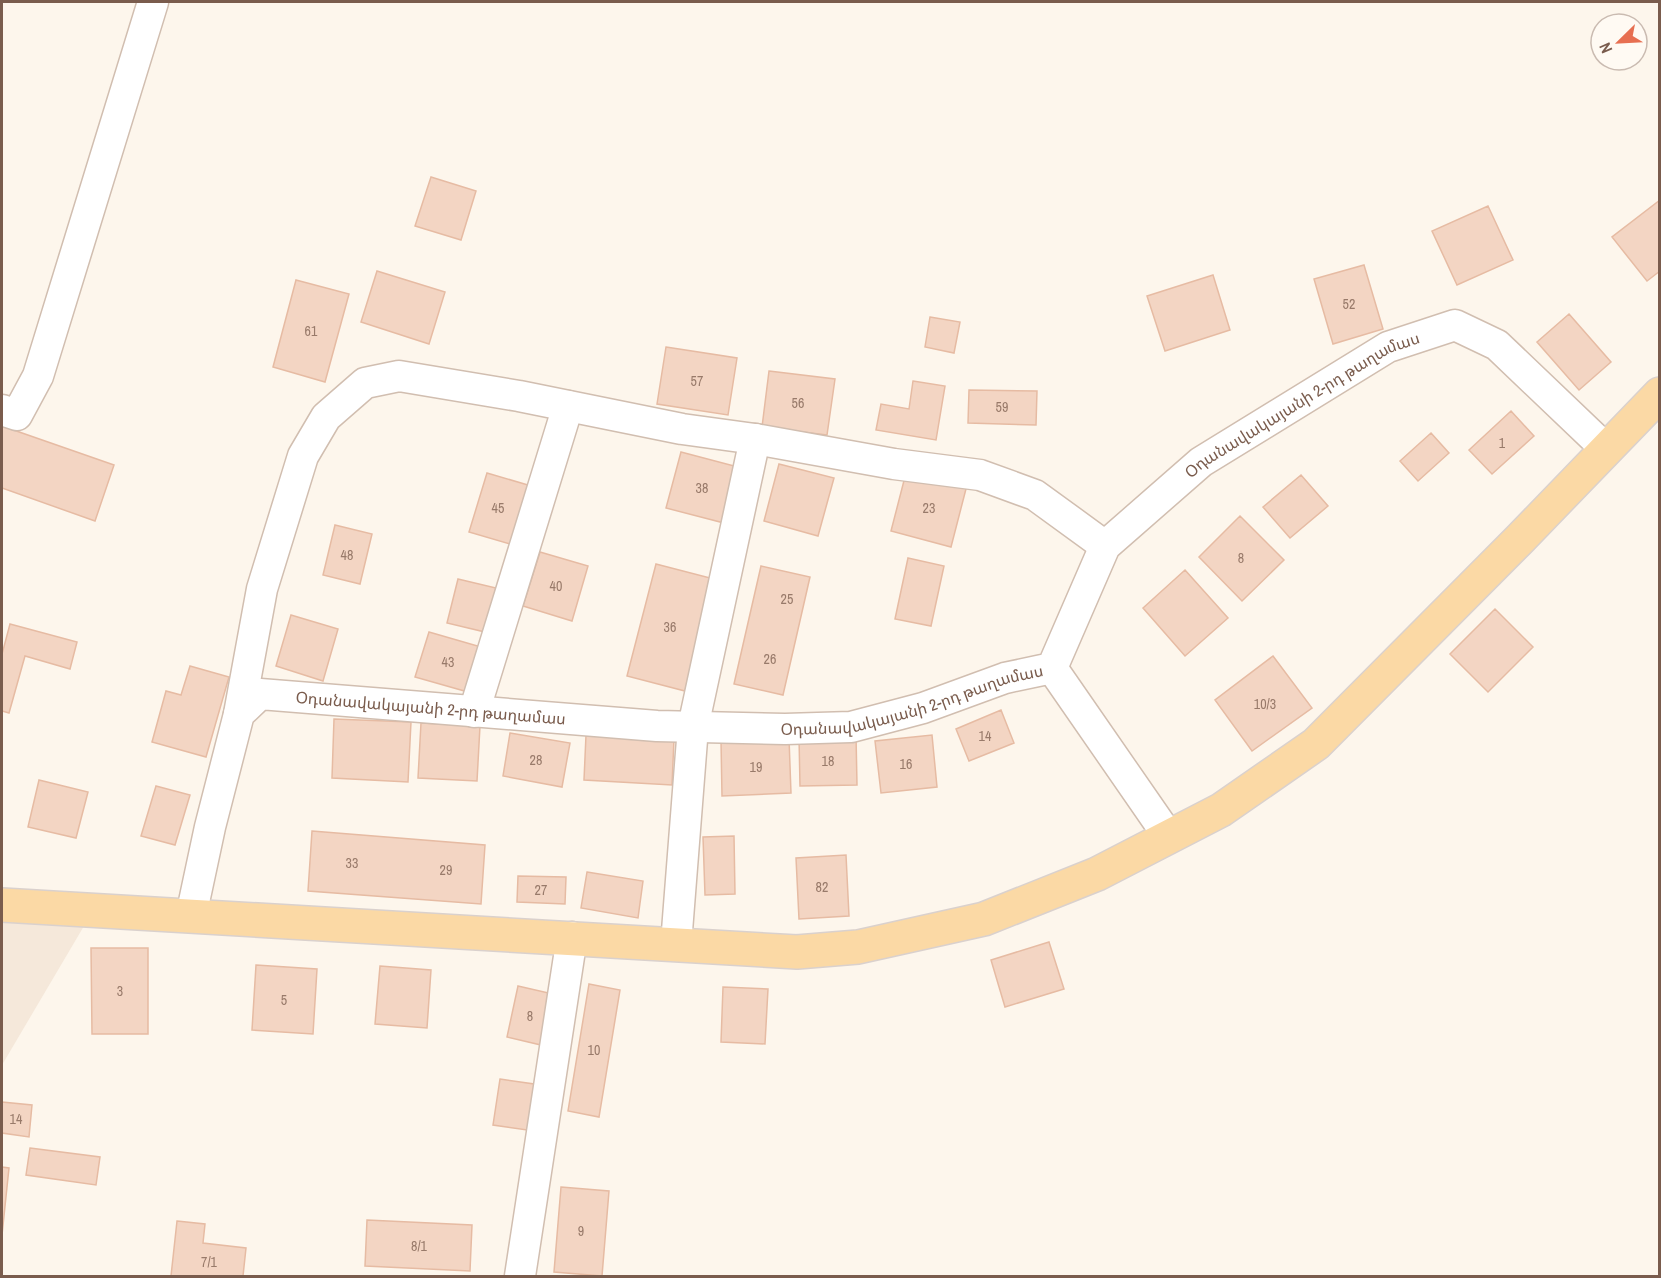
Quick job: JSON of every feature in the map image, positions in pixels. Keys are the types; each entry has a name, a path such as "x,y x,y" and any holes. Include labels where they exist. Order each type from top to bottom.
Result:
{"main road":[{"path":"2,905 797,952 858,947 984,920 1097,874 1221,810 1316,744 1659,394"}],"street":[{"path":"2,410 17,415 38,376 153,2"},
{"name":"Օդանավակայանի 2-րդ թաղամաս","path":"239,714 260,694 657,726 785,729 851,727 923,708 1005,678 1052,668 1106,546 1201,462 1388,347 1455,325 1497,345 1606,449"},
{"path":"191,916 210,827 239,714 262,589 303,456 326,417 365,383 399,376 682,429 755,439 894,464 980,475 1035,495 1106,546"},
{"path":"474,712 568,406"},
{"path":"676,944 693,727 755,439"},
{"path":"1052,668 1168,837"},
{"path":"520,1276 572,938"}],"shaded area":[{"path":"2,921 84,926 2,1065"}],"building":[{"path":"431,177 476,191 461,240 415,226"},
{"path":"1660,200 1660,271 1647,281 1612,237"},
{"path":"1488,206 1513,260 1457,285 1432,231"},
{"path":"1364,265 1383,329 1333,344 1314,279"},
{"path":"377,271 445,292 429,344 361,322"},
{"path":"1213,275 1230,330 1165,351 1147,296"},
{"path":"296,280 349,294 325,382 273,367"},
{"path":"1569,314 1611,362 1579,390 1537,342"},
{"path":"930,317 960,322 954,353 925,347"},
{"path":"666,347 737,358 728,415 657,404"},
{"path":"769,371 835,379 827,435 762,427"},
{"path":"913,381 945,386 936,440 876,430 881,404 909,409"},
{"path":"969,390 1037,391 1036,425 968,423"},
{"path":"1511,411 1534,436 1492,474 1469,450"},
{"path":"2,426 114,465 95,521 2,488"},
{"path":"1431,433 1449,453 1418,481 1400,461"},
{"path":"681,452 738,467 724,523 666,508"},
{"path":"779,464 834,478 818,536 764,521"},
{"path":"907,469 967,485 951,547 891,531"},
{"path":"487,473 528,485 510,544 469,532"},
{"path":"1301,475 1328,506 1290,538 1263,507"},
{"path":"1240,516 1284,560 1242,601 1199,557"},
{"path":"335,525 372,534 360,584 323,575"},
{"path":"540,552 588,566 572,621 523,606"},
{"path":"908,558 944,566 931,626 895,619"},
{"path":"656,564 714,579 685,691 627,676"},
{"path":"761,566 810,577 783,695 734,684"},
{"path":"1185,570 1228,618 1185,656 1143,608"},
{"path":"458,579 496,588 485,632 447,623"},
{"path":"1495,609 1533,647 1488,692 1450,654"},
{"path":"291,615 338,629 323,681 276,666"},
{"path":"10,624 77,642 70,669 25,656 9,713 2,711 2,654"},
{"path":"429,632 481,647 468,692 415,677"},
{"path":"1273,656 1312,708 1252,751 1215,700"},
{"path":"190,666 229,677 206,757 152,742 166,691 181,695"},
{"path":"1001,710 1014,743 969,761 956,729"},
{"path":"334,719 411,722 408,782 332,778"},
{"path":"421,723 480,726 477,781 418,778"},
{"path":"510,733 570,743 562,787 503,776"},
{"path":"586,735 674,739 672,785 584,780"},
{"path":"856,735 857,785 800,786 799,737"},
{"path":"932,735 937,787 881,793 875,741"},
{"path":"789,738 791,793 722,796 721,741"},
{"path":"39,780 88,792 76,838 28,827"},
{"path":"156,786 190,795 175,845 141,836"},
{"path":"312,831 485,845 481,904 308,891"},
{"path":"734,836 735,894 705,895 703,837"},
{"path":"846,855 849,916 799,919 796,858"},
{"path":"587,872 643,881 638,918 581,908"},
{"path":"518,876 566,877 565,904 517,902"},
{"path":"1049,942 1064,989 1005,1007 991,960"},
{"path":"91,948 148,948 148,1034 92,1034"},
{"path":"256,965 317,969 313,1034 252,1030"},
{"path":"380,966 431,970 427,1028 375,1024"},
{"path":"589,984 620,990 599,1117 568,1111"},
{"path":"518,986 553,994 541,1045 507,1037"},
{"path":"723,987 768,989 765,1044 721,1042"},
{"path":"500,1079 541,1085 534,1131 493,1125"},
{"path":"2,1102 32,1105 29,1137 2,1133"},
{"path":"30,1148 100,1157 96,1185 26,1175"},
{"path":"2,1167 9,1168 2,1235"},
{"path":"561,1187 609,1191 602,1276 554,1272"},
{"path":"367,1220 472,1225 470,1271 365,1266"},
{"path":"177,1221 205,1224 203,1243 246,1248 243,1276 171,1276"}]}
